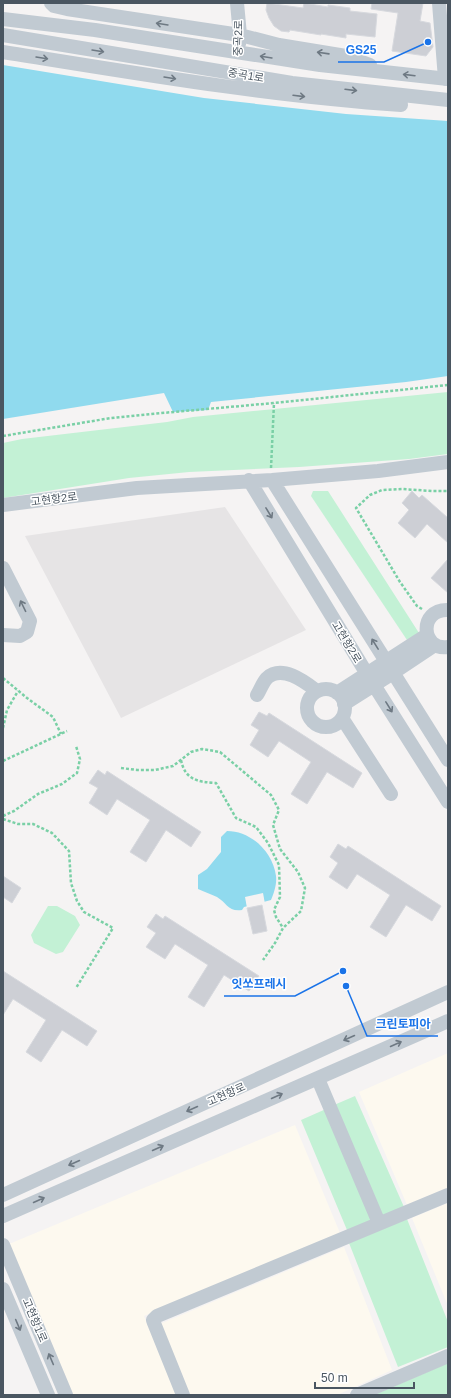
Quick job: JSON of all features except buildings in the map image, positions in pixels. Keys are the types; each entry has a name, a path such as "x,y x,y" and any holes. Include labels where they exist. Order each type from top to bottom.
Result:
{"street":[{"path":"51,3 54,6 67,9 240,35 279,46 346,56 387,72"},
{"name":"중곡2로","path":"236,73 240,35 237,3"},
{"path":"439,3 447,79"},
{"name":"중곡1로","path":"3,19 102,31 320,65 447,79"},
{"name":"중곡1로","path":"3,35 292,83 448,100"},
{"path":"3,52 247,90 310,97 448,108"},
{"path":"268,474 378,471 448,462"},
{"name":"고현항2로","path":"3,505 137,488 249,480 268,474 448,760"},
{"name":"고현항2로","path":"249,480 370,679 448,802"},
{"path":"3,568 30,621 27,632 20,636 3,635"},
{"path":"437,642 426,627 431,616 442,610 448,610"},
{"path":"341,698 370,679 386,661 437,642"},
{"path":"370,679 393,673 437,642"},
{"path":"258,695 267,678 279,672 293,676 317,691"},
{"path":"323,689 329,690 341,698 344,712 338,723 326,727 319,726 310,718 307,706 312,695 317,691 323,689"},
{"path":"342,718 392,794"},
{"name":"고현항로","path":"3,1195 448,992"},
{"name":"고현항로","path":"3,1216 448,1021"},
{"path":"318,1079 379,1223"},
{"path":"183,1395 154,1324 153,1320 158,1316 448,1195"},
{"name":"고현항1로","path":"3,1245 66,1395"},
{"name":"고현항1로","path":"3,1289 48,1395"},
{"path":"357,1395 448,1356"}],"path":[{"path":"3,436 111,418 448,385"},
{"path":"268,474 271,469 274,403"},
{"path":"431,616 417,606 400,582 356,508 370,495 382,490 402,489 448,491"},
{"path":"3,678 53,717 61,734"},
{"path":"3,728 7,710 18,691"},
{"path":"3,761 67,731"},
{"path":"3,818 38,794 62,784 76,773 80,759 76,746"},
{"path":"121,768 156,770 173,766 191,752 202,748 220,752 271,795 279,810 273,825 280,849 298,872 305,888 301,911 283,928 275,943 262,960"},
{"path":"181,760 183,769 191,777 200,782 216,783 236,818 256,827 268,843 278,865 280,897 274,910 276,917 283,928"},
{"path":"3,818 18,824 33,824 52,833 69,851 71,883 77,901 84,912 112,928 76,988"}],"shaded area":[{"path":"225,507 306,630 121,718 25,536"},
{"path":"448,1053 448,1188 407,1205 359,1092"},
{"path":"295,1125 340,1233 144,1316 176,1395 72,1395 9,1244"},
{"path":"448,1203 448,1306 412,1218"},
{"path":"344,1247 392,1370 337,1395 189,1395 160,1324"}],"green space":[{"path":"448,392 448,454 409,459 299,467 189,472 129,478 3,498 3,443 22,439 167,422 193,417"},
{"path":"313,491 328,491 419,633 407,640 311,496"},
{"path":"48,906 57,906 75,916 80,925 63,952 56,954 34,943 31,935"},
{"path":"355,1096 404,1207 382,1217 334,1105"},
{"path":"326,1109 372,1220 347,1230 301,1120"},
{"path":"407,1219 448,1322 448,1347 398,1367 349,1243"},
{"path":"448,1363 448,1395 374,1395"}],"water":[{"path":"3,65 204,98 346,114 448,121 448,376 406,382 211,402 208,410 173,412 164,393 3,419"},
{"path":"227,831 236,832 252,839 266,851 274,867 276,876 275,888 271,900 244,907 242,910 234,910 217,897 198,889 198,875 207,869 221,852 221,837"}],"pier":[{"path":"263,893 265,904 247,908 245,897"}],"place":[{"name":"GS25","path":"428,42"},
{"name":"잇쏘프레시","path":"343,971"},
{"name":"크린토피아","path":"346,986"}]}
